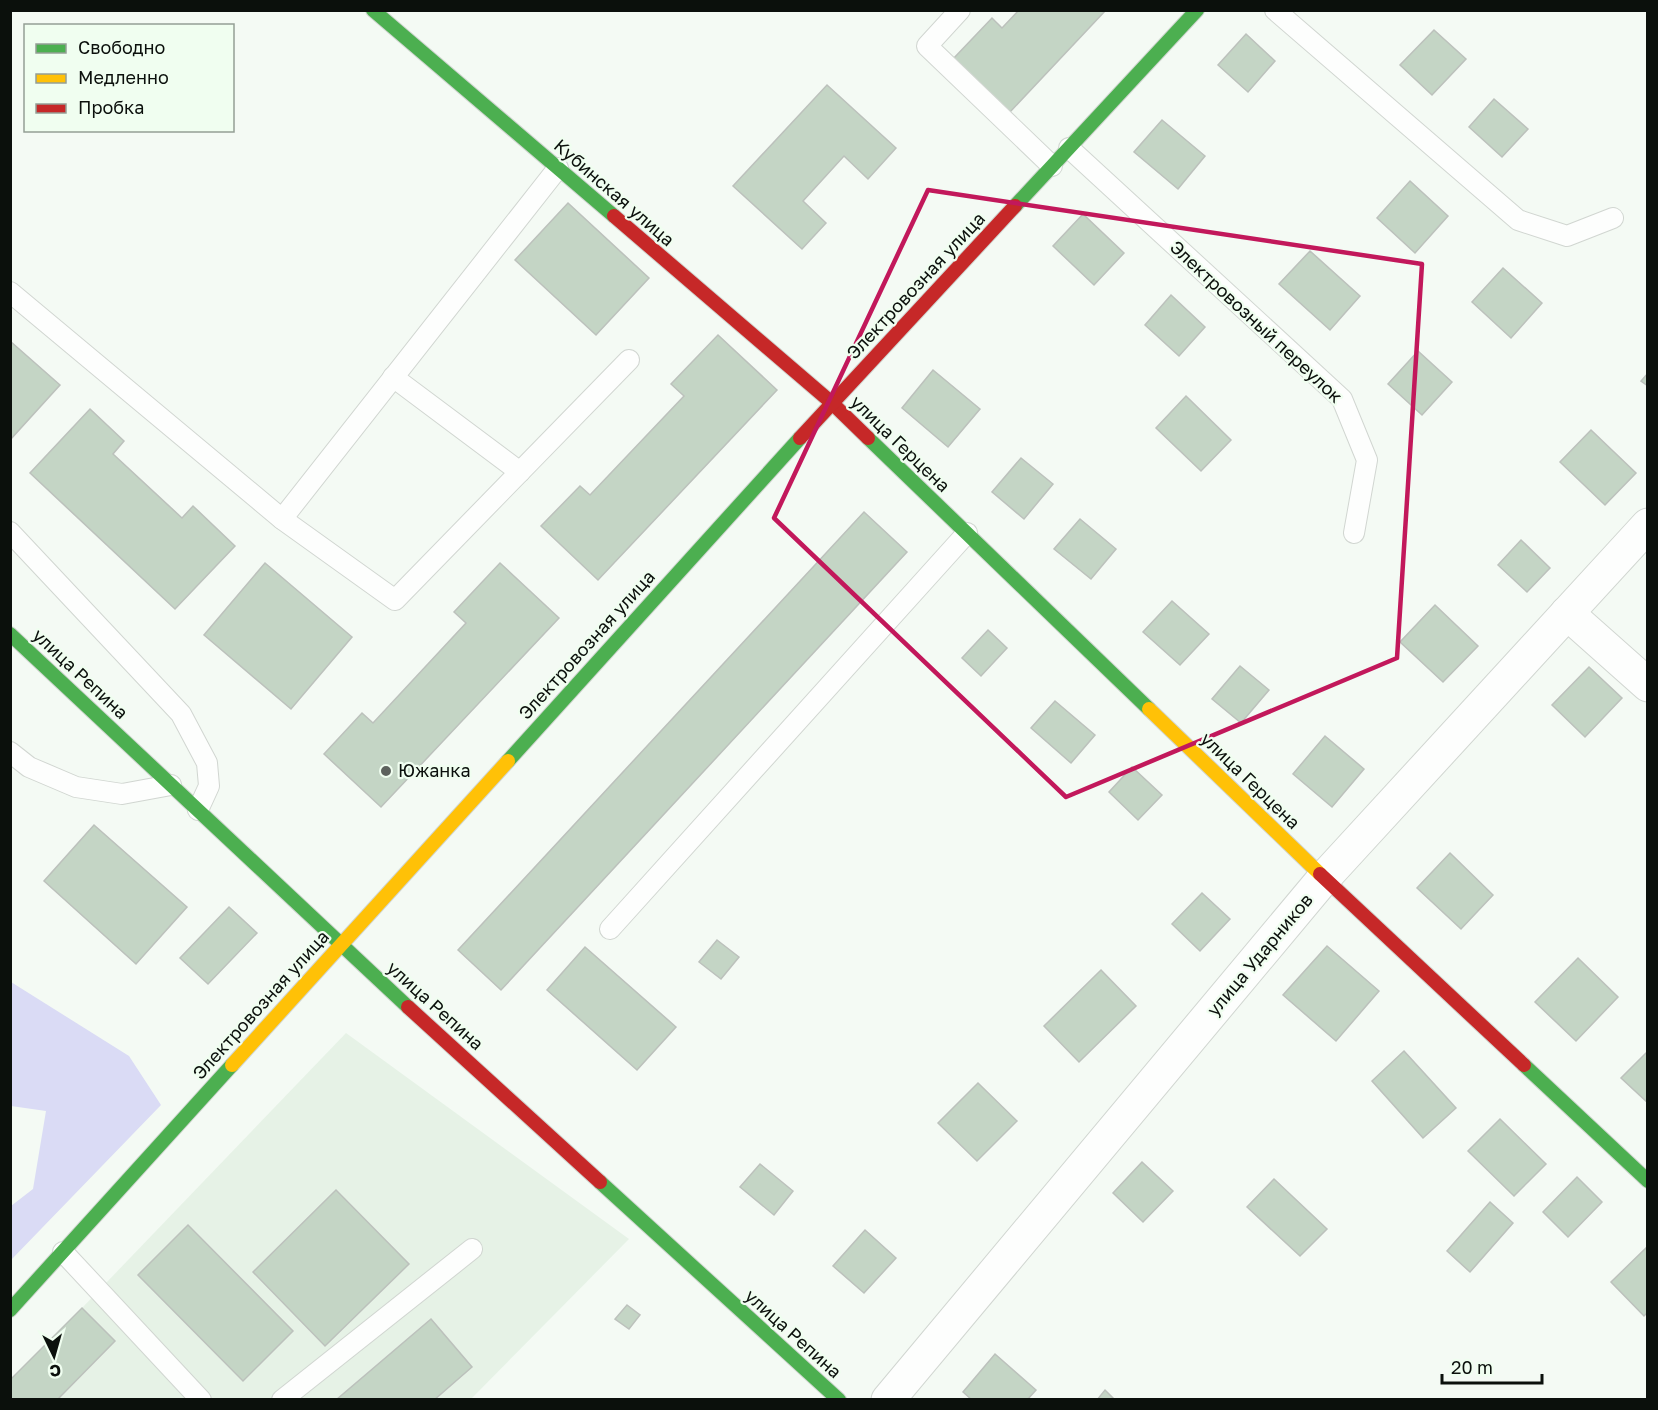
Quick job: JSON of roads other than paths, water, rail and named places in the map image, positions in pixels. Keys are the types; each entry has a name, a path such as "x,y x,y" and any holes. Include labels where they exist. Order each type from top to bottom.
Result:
{"street":[{"name":"Кубинская улица","path":"374,10 832,403"},
{"name":"Электровозная улица","path":"10,1310 832,403 1197,10"},
{"name":"улица Герцена","path":"832,403 1324,878 1647,1181"},
{"name":"улица Ударников","path":"888,1400 1324,878 1647,525"},
{"path":"1567,613 1647,685"},
{"name":"улица Репина","path":"10,634 340,944 838,1400"}],"lane":[{"path":"960,10 927,46 1052,166"},
{"path":"1275,10 1518,220 1567,237 1613,218"},
{"name":"Электровозный переулок","path":"1069,148 1342,399 1367,460 1354,533"},
{"path":"282,519 558,168"},
{"path":"10,292 282,519 396,600 629,360"},
{"path":"393,377 520,472"},
{"path":"10,532 181,714 207,763 209,786 198,810"},
{"path":"610,929 967,533"},
{"path":"10,752 28,767 76,787 122,794 171,784"},
{"path":"282,1400 472,1249"},
{"path":"63,1252 201,1400"}],"place":[{"name":"Южанка","path":"386,771"}]}
